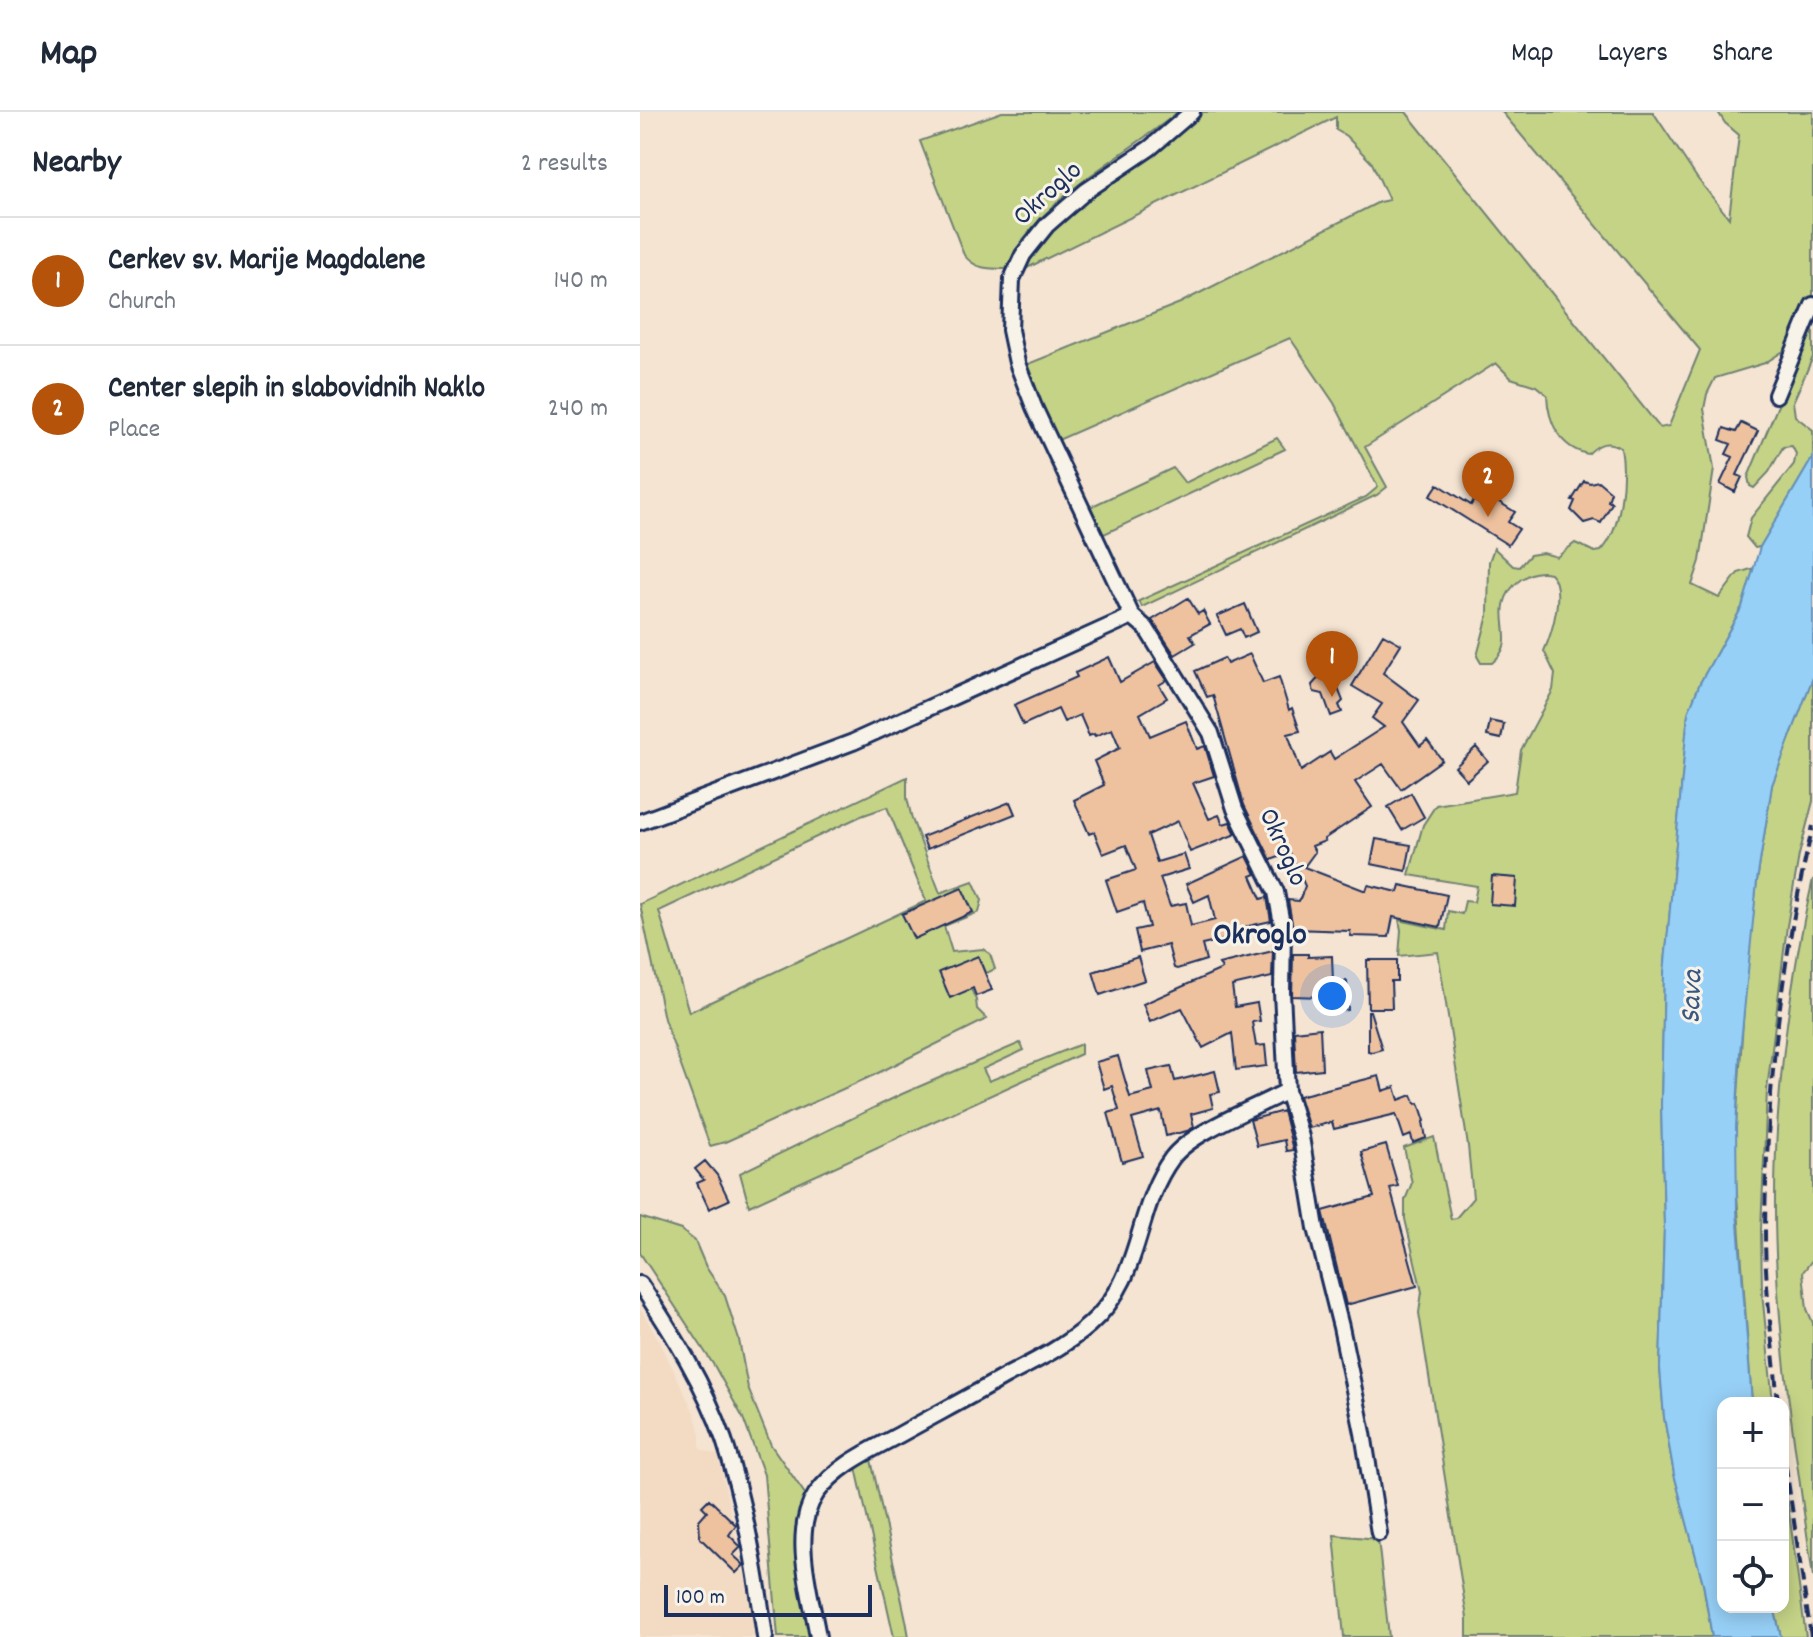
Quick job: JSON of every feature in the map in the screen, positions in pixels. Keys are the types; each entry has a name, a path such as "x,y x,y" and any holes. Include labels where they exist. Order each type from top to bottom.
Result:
{"street":[{"name":"Okroglo","path":"1192,112 1150,148 1086,191 1047,225 1023,255 1012,279 1010,330 1017,363 1034,407 1132,616 1146,628 1211,733 1235,809 1276,892 1283,929 1282,992 1287,1091 1301,1137 1316,1228 1345,1342 1379,1533"},
{"path":"1776,395 1813,305"},
{"path":"640,822 853,742 1132,616"},
{"path":"818,1637 804,1537 809,1507 832,1475 866,1453 1056,1350 1092,1322 1112,1300 1126,1277 1158,1183 1172,1158 1201,1136 1287,1091"},
{"path":"640,1284 692,1369 723,1437 744,1509 765,1637"}],"shaded area":[{"path":"640,1308 695,1415 700,1449 718,1455 750,1600 755,1637 640,1637"}],"green space":[{"path":"1002,112 1178,112 1059,201 1025,237 1006,269 993,269 977,266 964,255 920,141"},
{"path":"1203,112 1406,112 1660,428 1669,426 1700,350 1502,112 1653,112 1697,178 1729,218 1739,135 1718,112 1813,112 1813,357 1793,402 1795,416 1813,430 1813,457 1760,547 1755,548 1746,537 1751,518 1794,464 1796,454 1792,446 1783,447 1769,472 1754,488 1750,486 1748,477 1809,331 1808,320 1799,319 1788,348 1765,363 1715,378 1707,394 1704,409 1714,469 1700,561 1692,585 1719,598 1738,573 1754,568 1742,607 1700,683 1688,713 1664,974 1661,1103 1664,1226 1660,1368 1664,1417 1674,1474 1703,1583 1712,1637 1467,1637 1467,1618 1419,1313 1422,1292 1405,1219 1405,1200 1412,1183 1404,1148 1434,1137 1451,1219 1456,1218 1473,1198 1438,952 1399,956 1399,920 1446,930 1448,911 1462,914 1465,901 1474,902 1477,886 1409,875 1423,825 1436,805 1515,792 1521,750 1553,690 1555,674 1544,651 1554,622 1557,600 1555,580 1550,573 1528,575 1515,584 1504,605 1503,649 1492,663 1481,663 1477,656 1488,615 1489,562 1494,548 1513,566 1519,567 1530,555 1543,553 1557,557 1575,543 1595,552 1601,551 1614,530 1621,502 1621,448 1603,444 1588,454 1570,446 1553,424 1547,395 1536,386 1511,378 1496,363 1365,447 1387,487 1377,495 1142,607 1139,601 1366,497 1378,487 1334,403 1290,338 1056,441 1023,366 1180,303 1379,202 1389,200 1372,163 1336,130 1336,117 1025,269 1040,244 1081,201"},
{"path":"1277,438 1285,449 1102,535 1088,508 1173,468 1185,483"},
{"path":"1813,677 1813,801 1799,855 1787,926 1767,1090 1761,1230 1762,1292 1772,1397 1752,1397 1736,1181 1736,1127 1746,976 1772,785"},
{"path":"907,777 907,798 912,819 940,893 973,881 982,900 979,912 944,926 952,952 983,949 990,954 995,969 968,982 977,1009 987,1019 874,1075 710,1146 664,1019 640,904","holes":["887,807 926,901 689,1012 659,911 861,816"]},
{"path":"1813,879 1813,1259 1803,1272 1807,1309 1813,1323 1813,1577 1782,1341 1776,1246 1778,1119 1785,1037"},
{"path":"1020,1043 1024,1050 983,1069 989,1081 1081,1044 1081,1054 749,1206 740,1173 902,1094"},
{"path":"640,1217 681,1230 695,1241 706,1267 725,1296 739,1340 748,1388 771,1445 805,1494 802,1508 813,1637 778,1637 764,1475 743,1418 715,1367 640,1253"},
{"path":"870,1455 909,1637 894,1637 855,1463"},
{"path":"1789,1513 1806,1637 1781,1637 1775,1613 1789,1613"},
{"path":"1334,1535 1378,1539 1389,1637 1344,1637"}],"water":[{"name":"Sava","path":"1813,457 1813,677 1772,785 1757,881 1740,1052 1736,1127 1737,1211 1752,1397 1717,1397 1717,1613 1775,1613 1781,1637 1712,1637 1703,1583 1674,1474 1664,1417 1660,1368 1664,1226 1661,1103 1664,974 1688,713 1700,683 1742,607 1760,547"}],"building":[{"path":"1741,423 1758,431 1737,475 1742,477 1735,492 1720,484 1733,457 1726,454 1731,444 1720,440 1724,428 1736,432"},
{"path":"1584,481 1598,481 1611,492 1608,501 1612,503 1601,523 1594,520 1584,523 1571,510 1575,501 1572,500"},
{"path":"1438,484 1471,505 1474,500 1480,504 1486,494 1515,512 1508,522 1519,529 1508,545 1430,496"},
{"path":"1188,598 1198,614 1203,611 1210,624 1190,635 1195,643 1175,655 1152,620"},
{"path":"1245,604 1257,632 1244,638 1240,629 1226,635 1217,616"},
{"path":"1383,634 1401,644 1383,673 1419,700 1403,722 1420,746 1427,740 1442,760 1401,789 1383,764 1355,782 1372,807 1325,841 1312,846 1315,852 1304,867 1366,891 1368,885 1398,892 1400,885 1447,895 1440,927 1393,917 1389,937 1351,936 1350,931 1293,929 1288,900 1299,901 1305,886 1290,853 1271,860 1244,805 1213,695 1207,697 1195,671 1224,658 1227,664 1250,654 1263,683 1279,677 1289,710 1292,708 1300,731 1288,734 1301,771 1330,752 1334,759 1384,727 1372,718 1382,704 1352,686"},
{"path":"1109,657 1120,682 1155,662 1167,680 1159,685 1167,698 1140,714 1150,736 1186,721 1197,749 1205,746 1214,776 1193,783 1209,819 1219,815 1223,824 1230,822 1236,834 1190,852 1178,821 1148,835 1157,862 1184,854 1189,869 1160,878 1170,906 1186,903 1191,926 1215,920 1209,895 1194,902 1186,884 1247,856 1256,874 1251,876 1261,899 1267,897 1271,921 1244,927 1246,935 1202,945 1206,960 1177,969 1174,968 1168,945 1140,952 1135,930 1149,927 1143,903 1117,912 1106,880 1136,870 1126,845 1103,854 1094,832 1089,834 1074,800 1104,785 1094,761 1120,748 1112,729 1089,736 1080,715 1064,722 1058,709 1023,725 1014,705 1077,677 1075,673"},
{"path":"1327,673 1333,676 1343,701 1339,705 1342,712 1331,716 1323,694 1314,692 1312,685"},
{"path":"1490,721 1504,724 1501,739 1487,736"},
{"path":"1476,747 1488,761 1467,780 1455,767"},
{"path":"1411,793 1424,817 1402,830 1388,807"},
{"path":"1010,802 1015,814 927,849 922,837"},
{"path":"1376,839 1411,845 1406,871 1371,864"},
{"path":"1492,876 1517,878 1515,906 1490,904"},
{"path":"962,888 973,912 914,939 902,914"},
{"path":"1273,951 1272,977 1232,986 1235,1007 1257,1003 1260,1021 1252,1022 1256,1046 1265,1045 1267,1066 1236,1070 1232,1033 1203,1048 1182,1008 1150,1022 1143,1004 1222,969 1219,964"},
{"path":"1293,954 1332,956 1333,981 1347,981 1348,1010 1323,1011 1322,997 1292,996"},
{"path":"978,956 992,990 976,996 973,988 950,998 939,972"},
{"path":"1138,957 1145,980 1100,995 1093,972"},
{"path":"1367,960 1397,960 1397,981 1391,981 1392,1008 1368,1008"},
{"path":"1368,1011 1382,1049 1372,1052 1368,1051"},
{"path":"1320,1028 1322,1069 1296,1072 1294,1031"},
{"path":"1118,1056 1130,1097 1153,1091 1148,1071 1171,1066 1175,1081 1215,1071 1220,1092 1210,1094 1213,1108 1191,1114 1194,1127 1166,1136 1161,1111 1132,1119 1143,1156 1122,1162 1108,1113 1119,1110 1112,1086 1104,1089 1096,1062"},
{"path":"1379,1076 1383,1091 1395,1087 1399,1100 1412,1095 1416,1104 1419,1103 1426,1138 1413,1143 1411,1135 1404,1138 1396,1114 1334,1129 1332,1122 1309,1128 1299,1096"},
{"path":"1283,1111 1293,1150 1286,1151 1284,1140 1257,1146 1250,1120"},
{"path":"1386,1145 1398,1186 1390,1188 1417,1286 1346,1305 1323,1211 1374,1197 1361,1152"},
{"path":"705,1161 717,1175 729,1200 709,1209 697,1183 704,1180 695,1169"},
{"path":"709,1499 736,1525 729,1535 741,1547 733,1555 744,1565 736,1573 700,1538 699,1520 707,1511 702,1506"}],"railway":[{"path":"1777,1397 1765,1253 1768,1130 1784,977 1813,826"},
{"path":"1786,1469 1811,1637"}],"place":[{"name":"Center slepih in slabovidnih Naklo","path":"1488,517"},
{"name":"Cerkev sv. Marije Magdalene","path":"1332,697"}],"district":[{"name":"Okroglo","path":"1260,937"}]}
